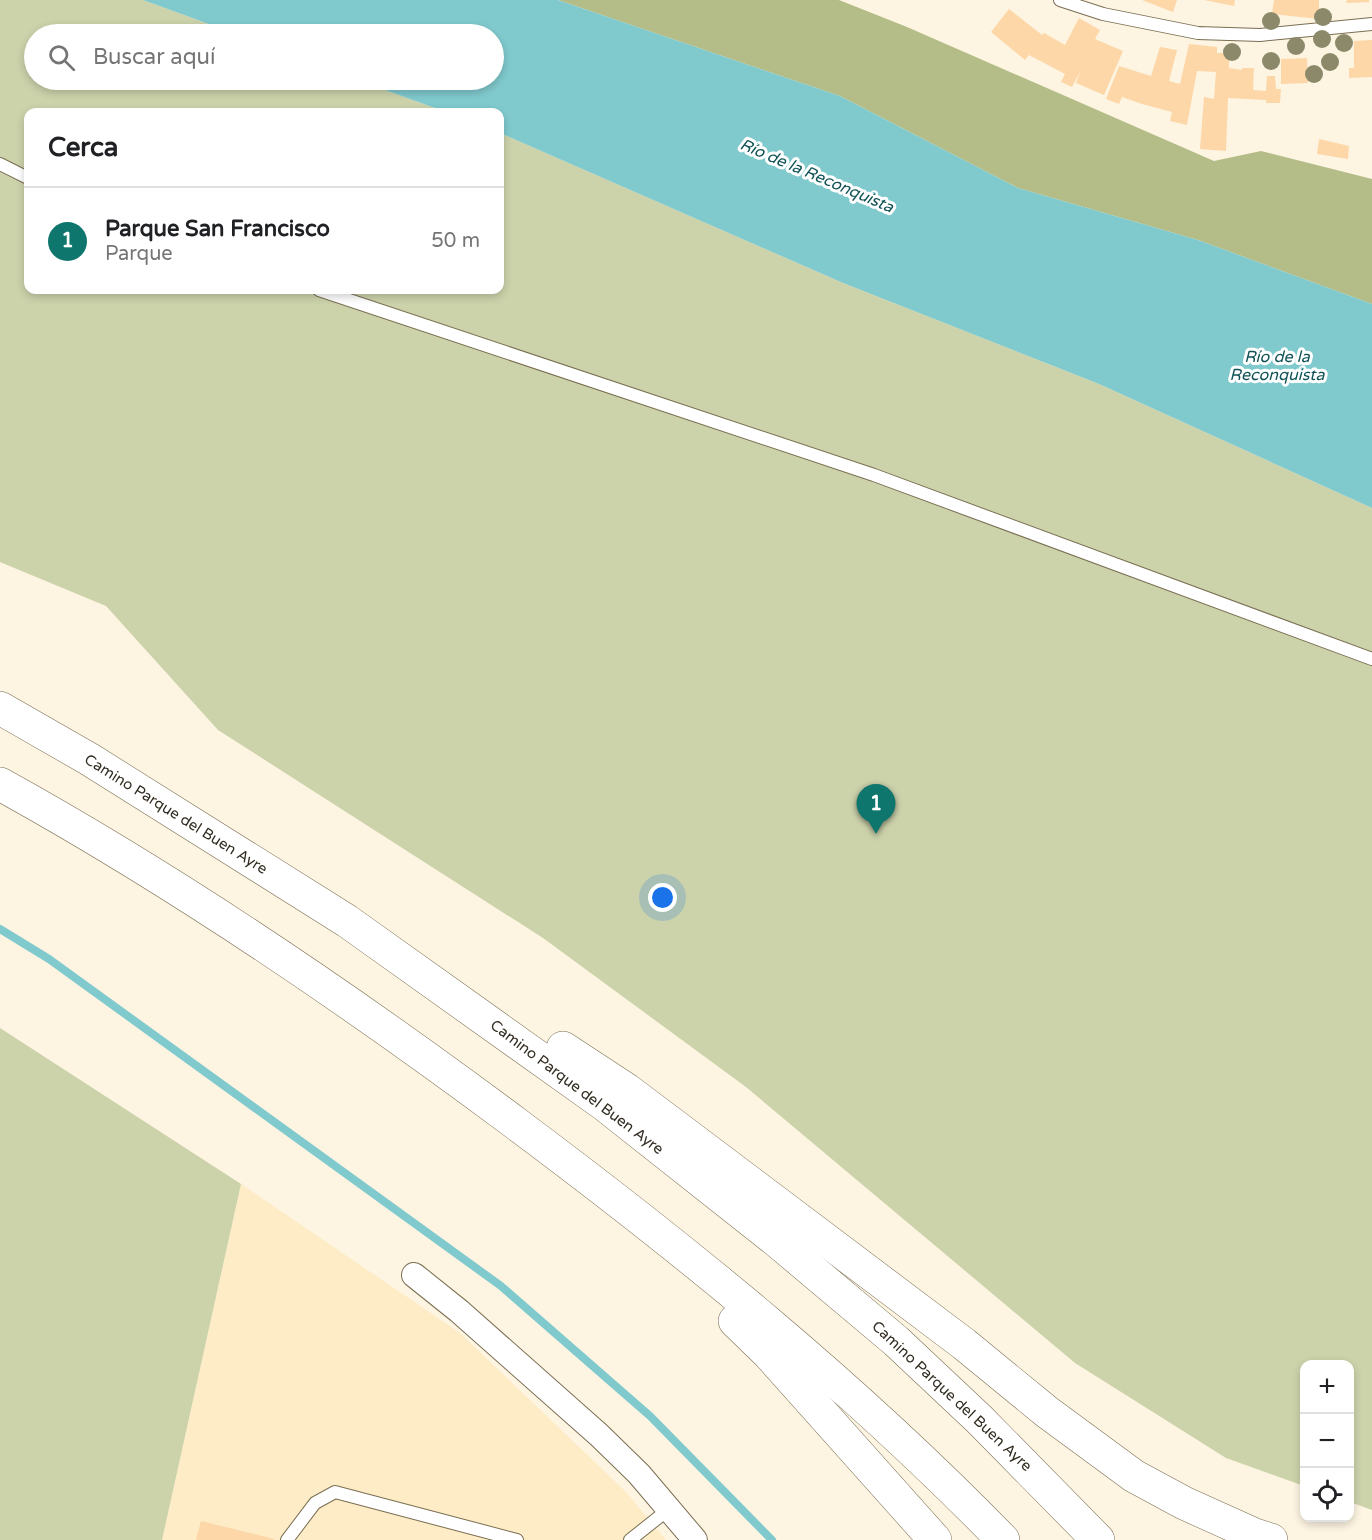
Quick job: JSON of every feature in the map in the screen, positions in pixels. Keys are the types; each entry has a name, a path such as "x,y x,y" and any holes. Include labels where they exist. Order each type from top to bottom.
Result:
{"highway":[{"name":"Camino Parque del Buen Ayre","path":"0,708 89,759 347,921 605,1105 777,1241 897,1341 980,1420 1098,1540"},
{"path":"0,784 69,821 241,928 424,1055 597,1185 740,1298 850,1393 951,1487 1003,1540"},
{"path":"347,921 499,1007 627,1090 964,1344 1047,1412 1134,1476 1214,1517 1271,1540"},
{"path":"597,1185 769,1354 935,1540"}],"street":[{"path":"414,1275 459,1311 599,1435 639,1474 694,1540"}],"lane":[{"path":"1060,0 1103,14 1198,33 1260,35 1372,24"},
{"path":"0,164 24,176"},
{"path":"331,294 874,475 1372,659"},
{"path":"287,1540 315,1503 335,1492 496,1537 517,1540"},
{"path":"630,1540 669,1509"}],"shaded area":[{"path":"241,1184 460,1333 626,1492 666,1540 162,1540"}],"green space":[{"path":"0,0 143,0 209,24 24,24 24,90 385,90 435,108 24,108 24,294 504,294 504,135 843,283 1099,384 1372,508 1372,1510 1354,1503 1354,1360 1300,1360 1300,1485 1226,1458 1075,1363 746,1087 543,938 218,730 106,606 0,562"},
{"path":"558,0 839,0 907,27 1214,161 1261,151 1372,179 1372,304 1198,240 1018,188 840,96"},
{"path":"0,1028 241,1184 162,1540 0,1540"}],"water":[{"name":"Río de la Reconquista","path":"143,0 558,0 840,96 1018,188 1198,240 1372,304 1372,508 1099,384 843,283 504,135 504,108 435,108 385,90 504,90 504,24 209,24"}],"building":[{"path":"1142,0 1177,0 1173,12"},
{"path":"1204,0 1235,0 1234,6"},
{"path":"1274,0 1319,0 1319,19 1272,14"},
{"path":"1347,0 1369,0 1369,2 1346,3"},
{"path":"1009,9 1042,35 1044,33 1065,45 1079,18 1100,30 1095,39 1123,51 1104,95 1076,83 1080,72 1072,87 1061,82 1065,74 1029,55 1025,60 991,32"},
{"path":"1372,40 1372,77 1349,78 1349,68 1354,68 1354,41"},
{"path":"1189,44 1217,47 1217,53 1229,53 1229,68 1242,70 1242,68 1254,68 1253,90 1266,91 1267,76 1275,76 1276,89 1281,89 1280,103 1228,98 1226,151 1200,149 1204,97 1214,99 1216,72 1197,71 1187,125 1170,121 1172,112 1122,97 1119,104 1106,99 1119,66 1151,76 1160,47 1177,50 1169,81 1180,84"},
{"path":"1307,58 1308,83 1281,84 1281,59"},
{"path":"1319,139 1349,146 1348,159 1317,154"},
{"path":"201,1521 274,1539 274,1540 196,1540"}],"waterway":[{"path":"0,929 49,959 501,1286 650,1416 772,1540"}],"place":[{"name":"Parque San Francisco","path":"876,834"}]}
